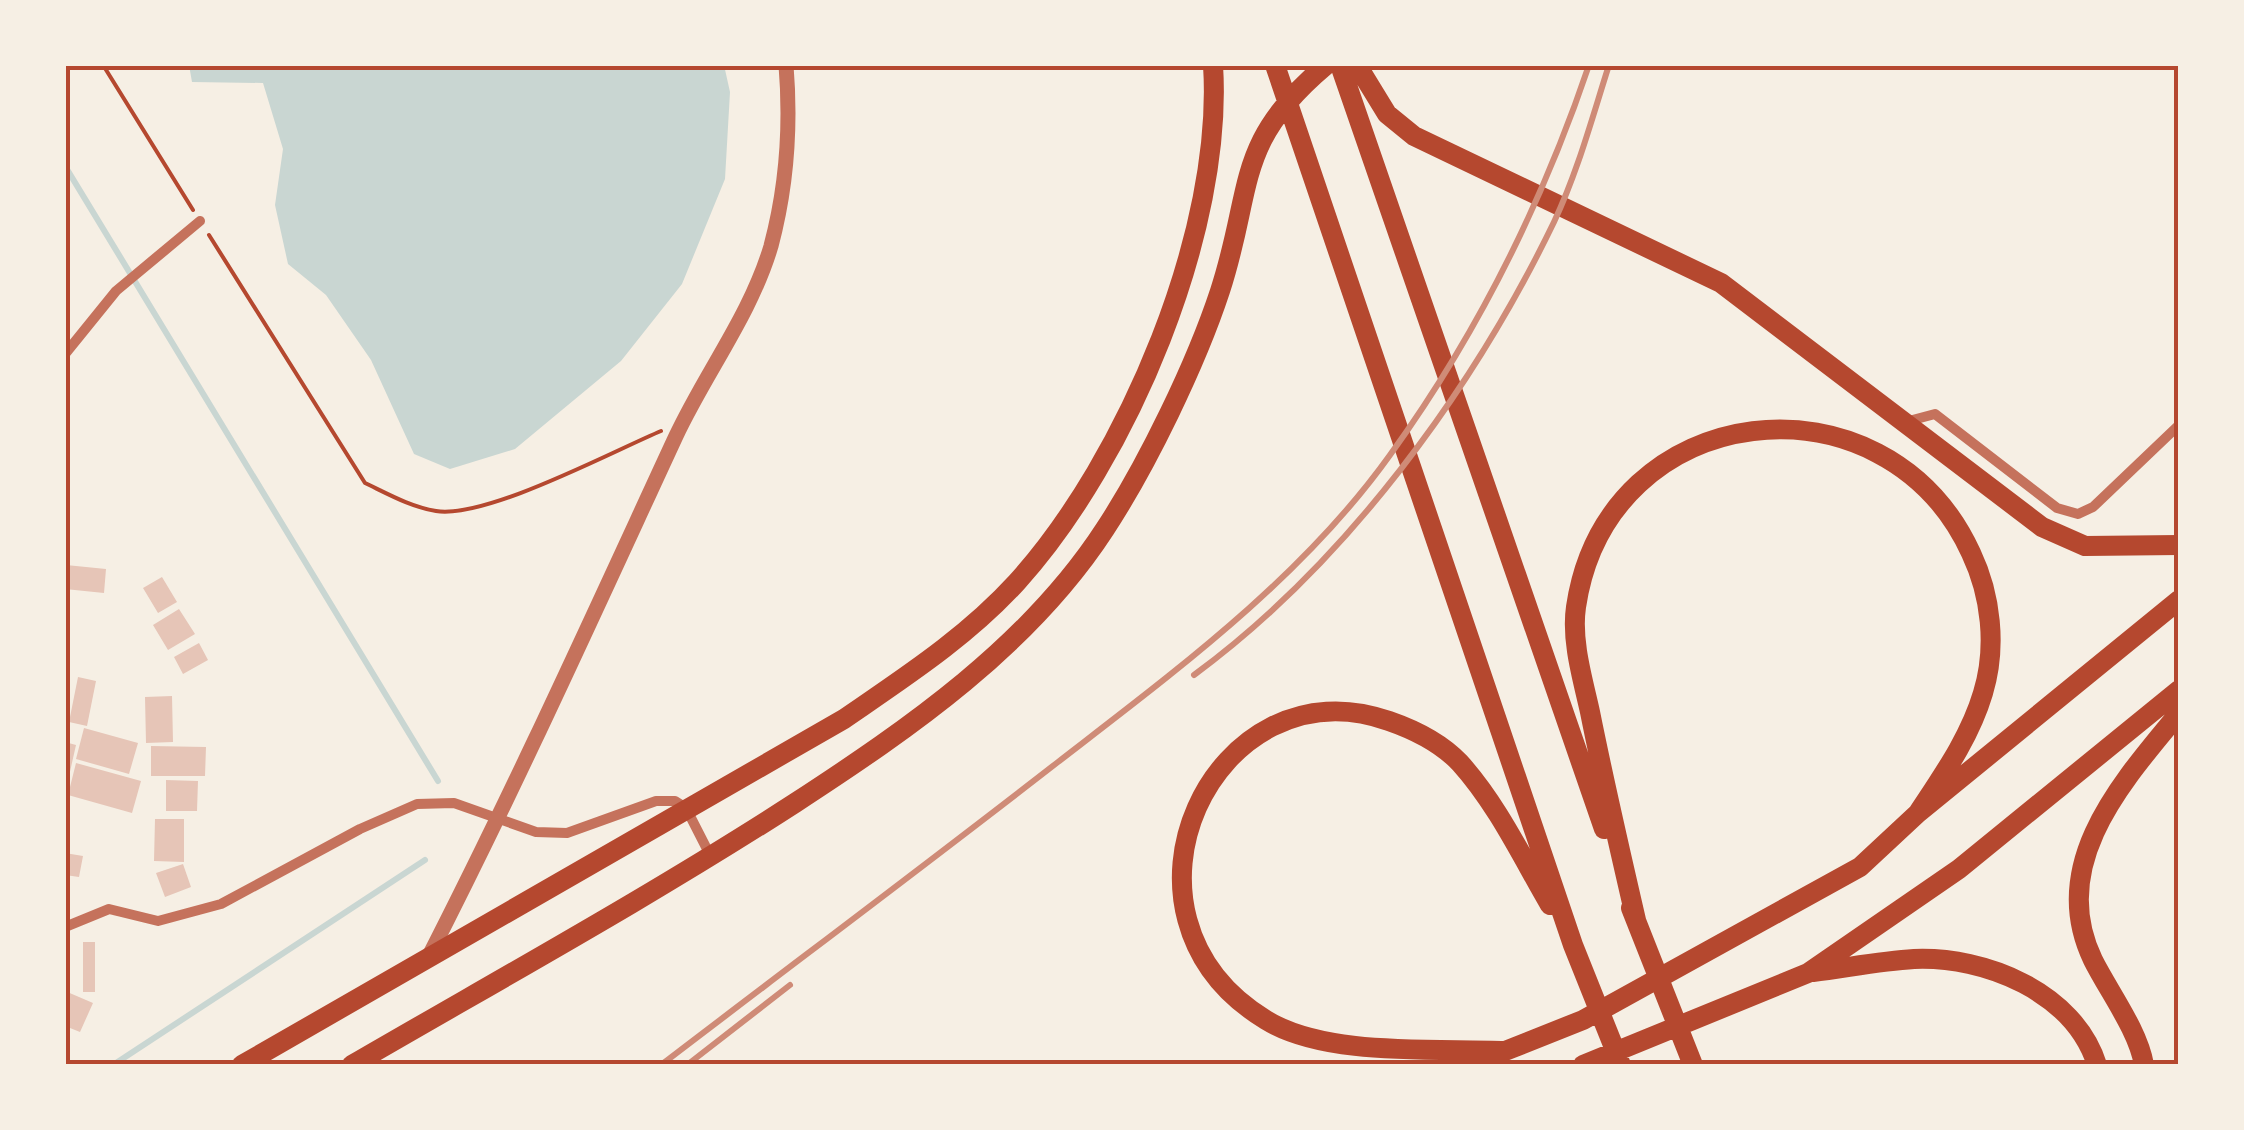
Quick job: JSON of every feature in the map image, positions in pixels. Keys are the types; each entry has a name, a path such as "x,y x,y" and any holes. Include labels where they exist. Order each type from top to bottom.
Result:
{"highway":[{"path":"242,1065 844,718 934,658 1016,582 1074,509 1118,430 1184,280 1214,151 1213,65"},
{"path":"1274,65 1573,945 1620,1065"},
{"path":"352,1065 711,857 878,748 964,683 1046,606 1081,561 1150,452 1220,293 1251,159 1280,107 1326,65"},
{"path":"1340,65 1636,920 1693,1065"},
{"path":"1356,65 1388,114 1414,136 1722,282 2042,528 2085,546 2179,545"},
{"path":"1214,151 1251,159"},
{"path":"1636,920 1579,659 1575,611 1586,562 1608,516 1639,479 1679,452 1766,428 1812,432 1856,444 1897,464 1935,496 1963,535 1985,583 1991,639 1984,692 1963,744 1918,813"},
{"path":"1455,1065 1506,1052 1584,1020 1786,912 1860,867 1918,813 2179,600"},
{"path":"1582,1065 1808,972 1959,869 2179,690"},
{"path":"1506,1052 1367,1045 1311,1037 1268,1022 1228,993 1196,946 1183,904 1180,860 1194,808 1229,759 1270,727 1325,712 1372,714 1416,730 1458,761 1493,807 1573,945"},
{"path":"2144,1065 2083,939 2077,888 2091,832 2128,775 2179,713"},
{"path":"1808,972 1916,959 1972,964 2020,981 2064,1010 2097,1065"}],"street":[{"path":"428,958 500,816 684,421 746,308 770,248 784,184 790,114 786,65"},
{"path":"65,354 125,284 200,221"},
{"path":"1904,422 1935,414 2057,508 2078,514 2093,508 2179,425"},
{"path":"65,927 110,909 158,921 221,904 360,829 418,804 454,803 500,816 536,832 567,833 656,801 675,801 686,808 711,857"}],"path":[{"path":"104,65 364,482 404,502 440,512 494,502 684,421"}],"shaded area":[{"path":"189,65 724,65 730,92 725,179 682,284 621,361 515,449 450,469 414,454 371,360 326,295 288,264 275,205 283,149 263,83 192,82"}],"building":[{"path":"66,565 106,569 104,593 65,589"},
{"path":"162,577 177,602 158,613 143,588"},
{"path":"179,609 195,634 168,650 153,625"},
{"path":"199,643 208,660 183,674 174,657"},
{"path":"78,677 96,681 87,726 69,722"},
{"path":"172,696 173,742 146,743 145,697"},
{"path":"84,728 138,743 129,774 76,759"},
{"path":"65,742 76,745 67,785 65,785"},
{"path":"151,746 206,747 205,776 151,776"},
{"path":"76,763 141,781 132,813 68,795"},
{"path":"166,780 198,781 197,811 166,811"},
{"path":"155,819 184,819 184,862 154,861"},
{"path":"65,853 83,856 79,877 65,875"},
{"path":"183,864 191,887 165,897 156,873"},
{"path":"83,942 95,942 95,992 83,992"},
{"path":"65,991 93,1003 80,1032 65,1026"}],"waterway":[{"path":"65,166 438,781"},
{"path":"113,1065 425,860"}],"railway":[{"path":"661,1065 1148,693 1236,620 1318,542 1390,455 1478,316 1528,218 1589,65"},
{"path":"1194,675 1250,631 1303,581 1353,527 1444,410 1485,348 1554,222 1609,65"},
{"path":"687,1065 790,985"}]}
